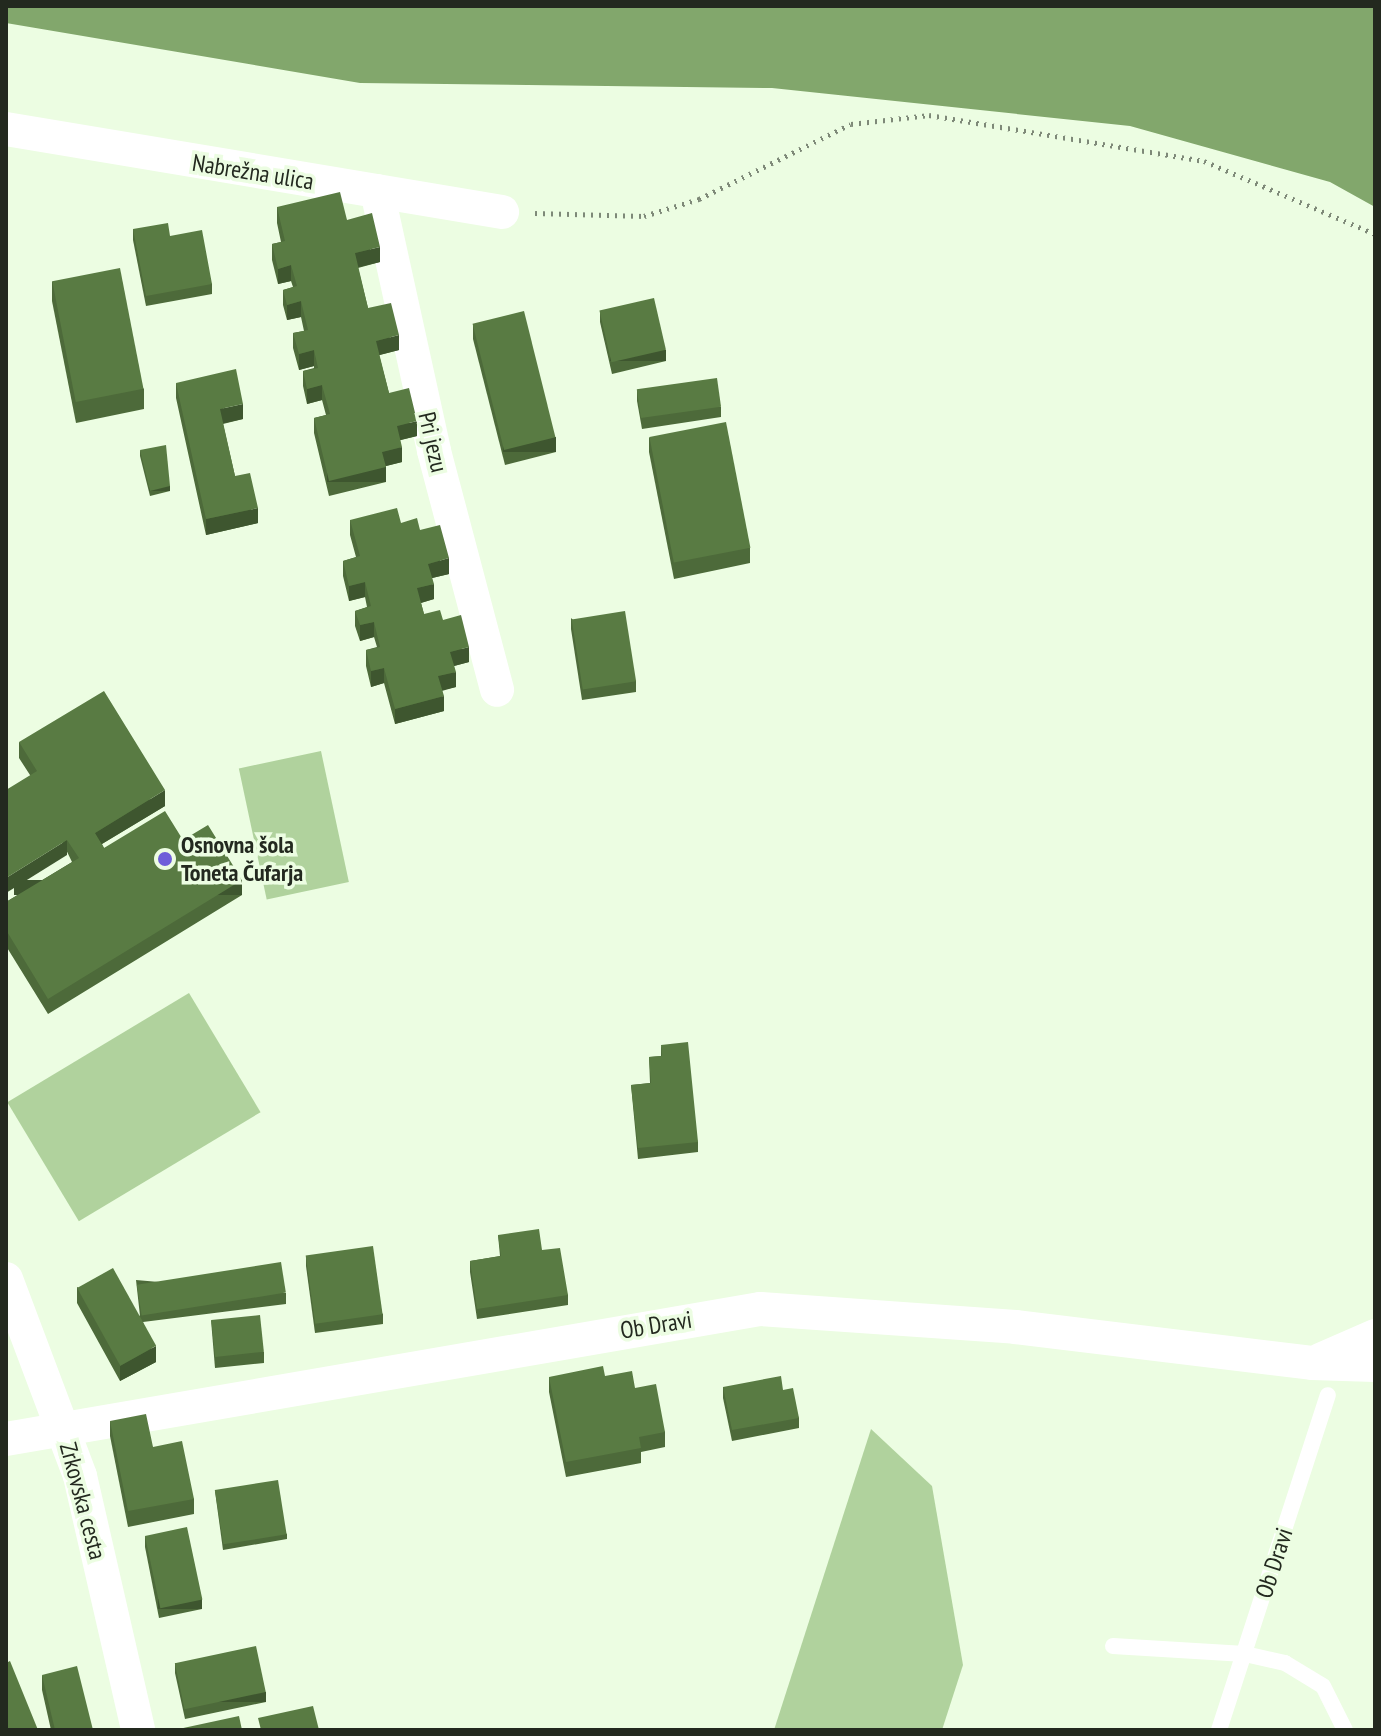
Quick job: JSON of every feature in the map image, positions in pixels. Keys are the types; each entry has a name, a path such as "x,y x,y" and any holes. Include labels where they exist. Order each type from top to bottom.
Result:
{"street":[{"name":"Nabrežna ulica","path":"6,129 502,212"},
{"name":"Pri jezu","path":"377,191 434,451 497,690"},
{"name":"Zrkovska cesta","path":"6,1279 80,1476 138,1730"},
{"name":"Ob Dravi","path":"6,1439 760,1309 1015,1327 1312,1363 1375,1365"},
{"path":"1312,1363 1375,1336"}],"lane":[{"name":"Ob Dravi","path":"1219,1730 1328,1395"},
{"path":"1113,1646 1245,1654 1285,1663 1323,1686 1345,1730"}],"path":[{"path":"502,212 644,216 699,199 851,124 929,115 1204,161 1375,234"}],"shaded area":[{"path":"6,6 1375,6 1375,207 1330,182 1130,126 772,88 360,83 6,23"},
{"path":"321,751 349,882 267,900 239,768"},
{"path":"189,993 261,1112 79,1221 7,1102"},
{"path":"871,1429 932,1486 963,1665 942,1730 774,1730"}],"building":[{"path":"340,192 347,220 372,213 380,247 355,253 368,308 391,303 399,335 376,341 389,393 409,388 417,421 397,426 402,447 382,452 386,467 329,481 314,418 330,414 322,385 307,389 303,371 318,368 314,350 299,354 293,333 308,330 301,301 287,305 283,290 297,286 291,265 278,269 272,244 285,241 277,207"},
{"path":"168,223 170,236 202,230 212,284 146,296 133,229"},
{"path":"120,268 143,389 76,402 52,281"},
{"path":"654,298 666,350 611,362 599,311"},
{"path":"524,311 555,437 504,450 473,324"},
{"path":"236,369 243,404 220,409 235,476 250,473 258,508 206,519 176,383"},
{"path":"717,378 721,407 641,418 637,389"},
{"path":"726,422 750,548 674,563 649,437"},
{"path":"166,445 170,486 150,491 140,450"},
{"path":"397,508 401,523 417,518 420,530 440,525 449,558 428,564 434,584 417,588 424,614 440,610 443,620 461,615 469,647 450,652 456,672 438,676 444,696 395,709 384,668 371,671 366,650 380,647 374,622 360,625 355,611 371,606 365,582 349,586 343,561 360,556 350,520"},
{"path":"625,611 636,681 583,690 572,619"},
{"name":"Osnovna šola Toneta Čufarja","path":"104,691 165,790 95,833 104,848 165,811 183,840 208,825 242,880 48,999 6,930 6,902 79,858 67,840 6,878 6,790 37,771 19,742"},
{"path":"688,1042 698,1142 638,1148 631,1085 651,1083 649,1057 662,1056 661,1045"},
{"path":"539,1229 542,1250 560,1248 568,1295 477,1309 470,1261 501,1256 498,1235"},
{"path":"373,1246 383,1314 315,1324 306,1255"},
{"path":"281,1262 286,1293 142,1315 137,1285"},
{"path":"113,1268 156,1346 120,1366 77,1288"},
{"path":"260,1315 264,1352 215,1357 211,1320"},
{"path":"603,1366 605,1376 632,1371 635,1388 656,1384 665,1432 639,1437 641,1448 566,1462 549,1377"},
{"path":"781,1376 783,1390 793,1388 799,1418 732,1430 723,1387"},
{"path":"146,1414 153,1447 182,1441 194,1499 128,1511 110,1421"},
{"path":"278,1480 287,1534 223,1544 215,1490"},
{"path":"187,1527 202,1599 160,1608 145,1536"},
{"path":"256,1646 266,1692 185,1709 175,1663"},
{"path":"10,1661 38,1730 6,1730 6,1663"},
{"path":"77,1666 93,1730 55,1730 42,1675"},
{"path":"313,1706 319,1730 261,1730 258,1718"},
{"path":"239,1716 242,1730 174,1730"}],"place":[{"name":"Osnovna šola Toneta Čufarja","path":"165,859"}]}
